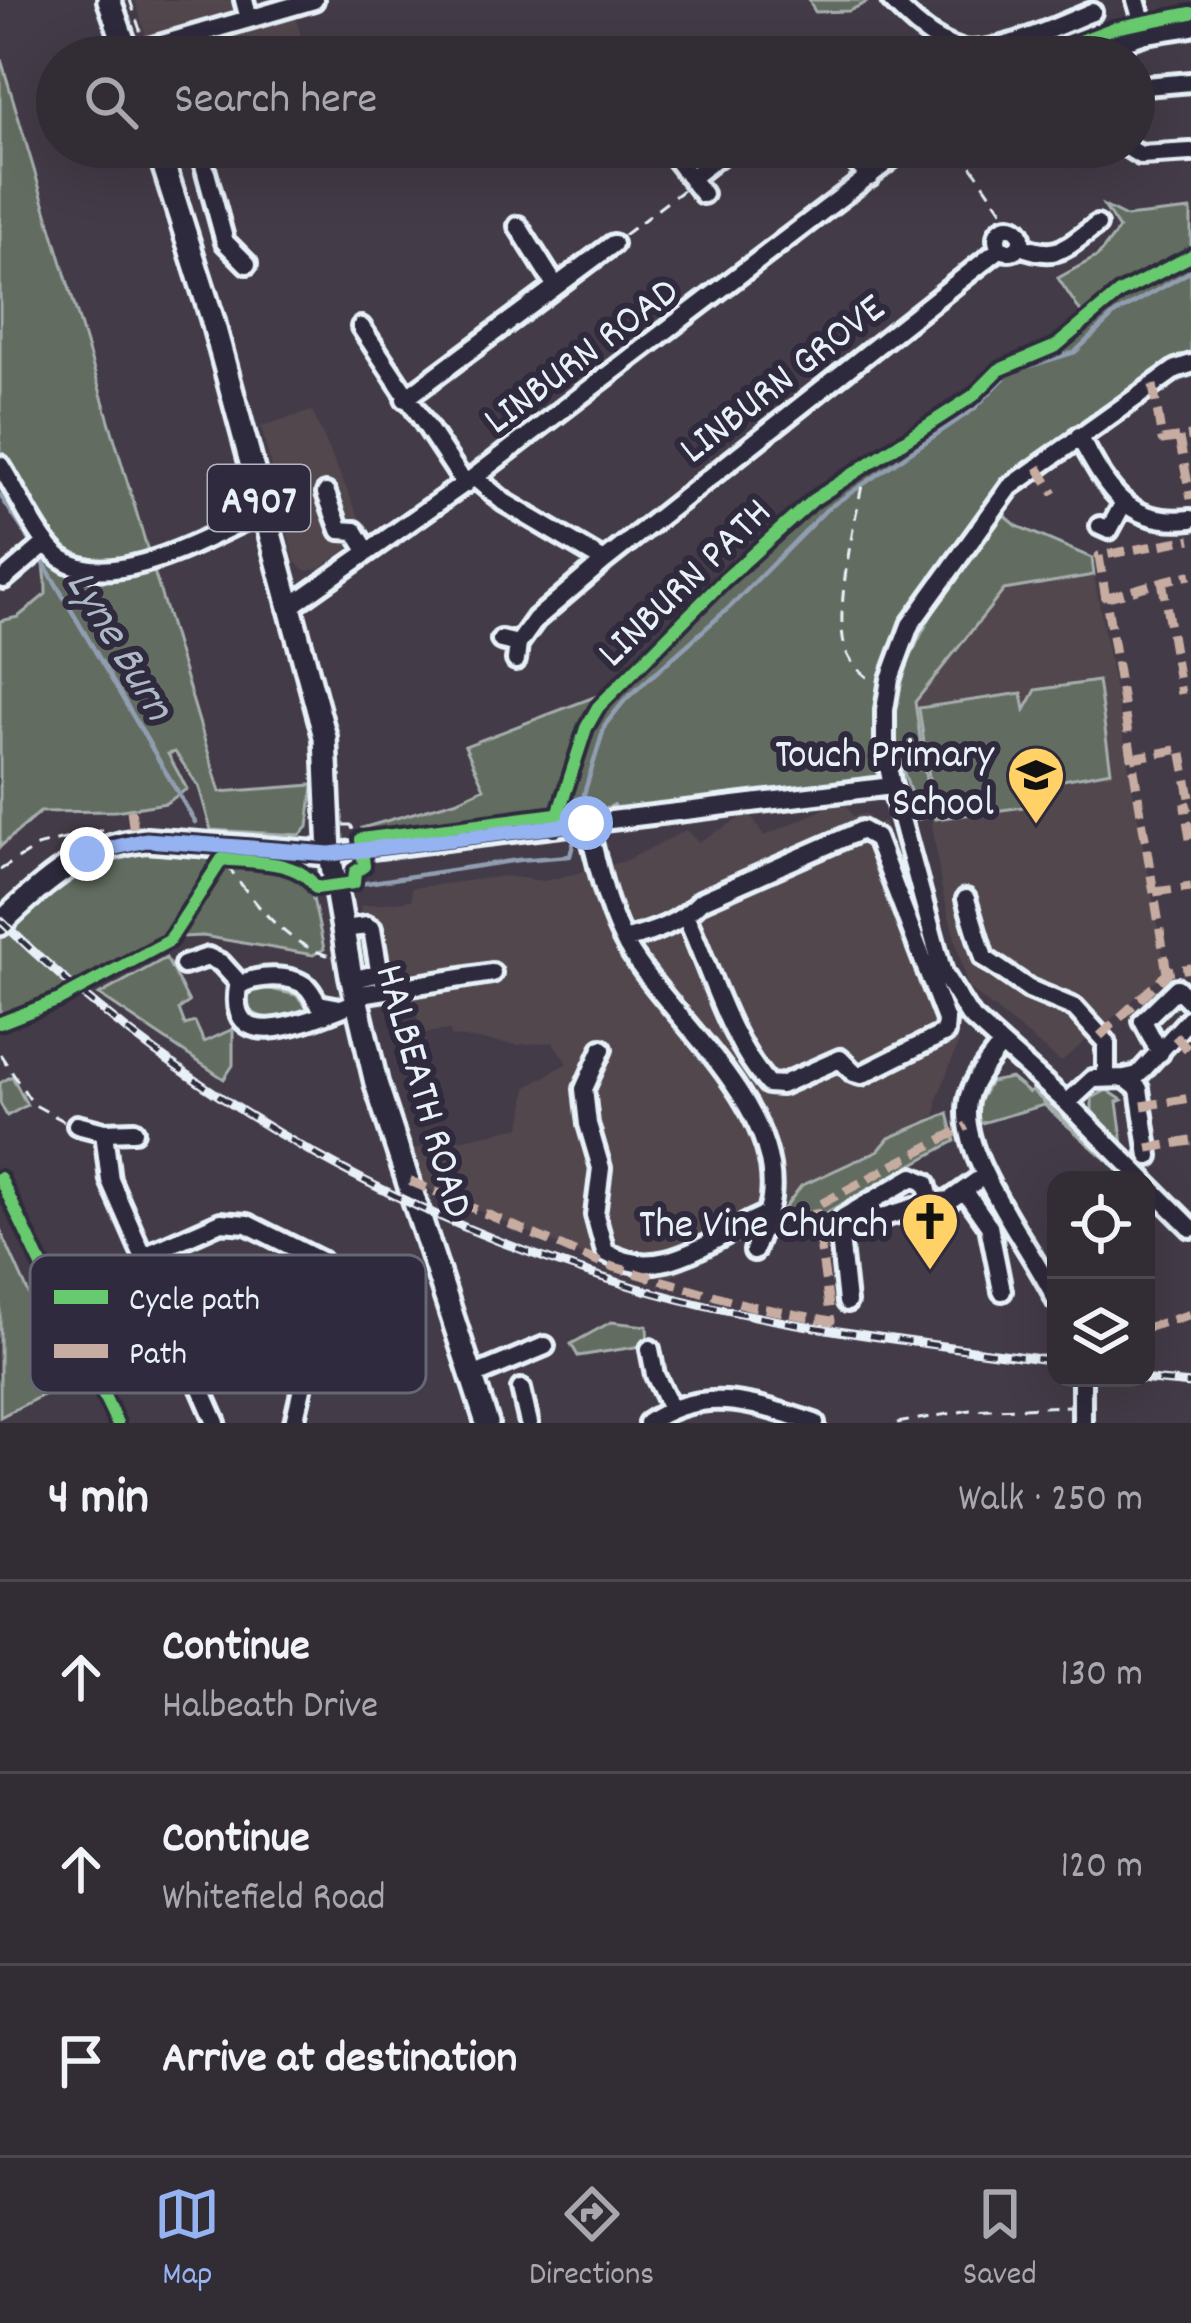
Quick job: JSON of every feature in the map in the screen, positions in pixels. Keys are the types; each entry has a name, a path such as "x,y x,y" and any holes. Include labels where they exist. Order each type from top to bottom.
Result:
{"main road":[{"path":"109,0 132,36"},
{"name":"HALBEATH ROAD","path":"165,168 212,318 326,737 330,854 350,988 486,1423"},
{"path":"0,924 69,864 125,842 330,854"}],"street":[{"path":"244,0 249,19"},
{"path":"191,36 314,0"},
{"path":"891,0 931,36"},
{"path":"1136,0 1146,34"},
{"path":"1029,36 1092,12"},
{"path":"1140,36 1191,28"},
{"path":"1155,85 1191,82"},
{"path":"1155,154 1191,152"},
{"path":"205,168 225,242 247,264"},
{"path":"683,168 696,184 711,168"},
{"path":"862,168 870,177"},
{"name":"LINBURN ROAD","path":"288,608 470,480 881,168"},
{"path":"1005,222 997,237 1010,247 1042,254 1057,254 1097,224"},
{"path":"518,226 555,285"},
{"path":"406,399 614,244"},
{"name":"LINBURN GROVE","path":"512,648 536,619 604,561 1010,247"},
{"path":"361,327 406,399 470,480 604,561"},
{"path":"1135,1171 969,1016 944,973 892,786 885,751 887,693 910,625 1010,487 1176,369 1191,364"},
{"path":"1079,436 1105,484 1140,516 1168,522 1191,519"},
{"path":"0,465 46,543 78,567 101,572 123,569 263,512"},
{"path":"326,493 340,530 355,532 367,551"},
{"path":"1100,526 1109,530 1124,502"},
{"path":"4,579 46,543"},
{"path":"330,854 361,845 892,786"},
{"path":"586,823 624,940 740,1092 764,1143 771,1196 754,1251"},
{"path":"624,940 658,931 686,917 700,901 862,830 876,838 946,1020 945,1033 861,1075 840,1059 782,1085 768,1084 733,1025 686,917"},
{"path":"966,899 984,958 1029,989 1075,1008 1106,1042 1115,1077 1139,1089 1149,1156"},
{"path":"343,929 372,929 376,974 319,1004 308,987 299,983 248,979 235,1001 239,1016 251,1026 286,1027 350,988 492,974"},
{"path":"184,965 208,957 221,963 241,985"},
{"path":"1160,1053 1143,1021 1177,988 1191,1002"},
{"path":"1067,1103 1093,1079 1138,1075 1191,1017"},
{"path":"1001,1045 969,1095 967,1126 972,1149 1047,1280"},
{"path":"602,1048 584,1089 601,1168 595,1215 605,1252 621,1262 669,1262 765,1215"},
{"path":"77,1125 104,1132 134,1131"},
{"path":"104,1132 110,1180 145,1255"},
{"path":"845,1224 852,1228 950,1200 986,1175"},
{"path":"845,1224 844,1217 913,1177 926,1183 931,1202"},
{"path":"964,1190 988,1226 1002,1291"},
{"path":"1155,1191 1191,1228"},
{"path":"147,1255 221,1222 247,1225 309,1255"},
{"path":"845,1224 839,1228 848,1302"},
{"path":"472,1376 545,1346"},
{"path":"650,1349 655,1375 671,1408"},
{"path":"521,1389 529,1423"},
{"path":"203,1393 216,1423"},
{"path":"294,1423 301,1393"},
{"path":"648,1423 671,1408 702,1401 752,1402 815,1423"}],"path":[{"path":"130,0 138,36"},
{"path":"972,168 1005,222"},
{"path":"614,244 696,184"},
{"path":"848,477 882,455"},
{"path":"866,466 843,605 844,644 853,667 887,693"},
{"path":"0,871 40,845 118,828"},
{"path":"222,859 241,861"},
{"path":"213,873 222,859"},
{"path":"222,859 254,904 291,937 325,955 350,988"},
{"path":"0,1054 33,1105 77,1125"},
{"path":"897,1423 970,1410 1083,1411"}],"shaded area":[{"path":"135,0 254,0 257,9 292,0 301,36 146,36"},
{"path":"312,411 367,535 320,568 306,571 295,562 261,426"},
{"name":"Touch Primary School","path":"1094,575 1166,972 1061,1062 968,988 941,886 915,702 1004,589"},
{"path":"844,800 853,816 866,813 873,825 884,821 933,985 959,1042 936,1115 889,1138 879,1150 801,1186 758,1232 671,1277 600,1263 410,1181 400,1152 521,1127 527,1087 567,1063 553,1042 518,1045 451,1036 449,1030 421,1034 413,998 374,1007 360,906 412,900 411,888 505,876 545,881 625,861 686,830 698,842 750,813 764,836"}],"green space":[{"path":"809,0 867,2 849,11 815,12"},
{"path":"0,56 220,792 313,785 308,827 300,835 211,830 199,787 175,752 168,754 187,789 166,803 115,811 40,812 0,847 0,621 18,617 46,594 40,546 0,483"},
{"path":"1104,206 1126,217 1191,210 1191,364 1010,487 910,625 890,679 892,786 842,783 610,812 615,804 603,811 580,813 580,809 364,834 362,828 484,788 465,746 613,690 813,500 973,396 999,370 1068,339 1086,320 1058,278 1098,256 1119,229"},
{"path":"1003,514 1017,526 1092,558 1094,575 1004,590 915,702 931,816 919,819 897,747 895,717 901,686 928,622"},
{"path":"1098,681 1111,771 1052,782 1039,811 1038,805 935,819 919,708 1022,693 1025,710 1036,690"},
{"path":"144,853 301,874 310,885 324,949 313,955 203,936 160,938 55,994 0,1016 0,938 64,883 99,866"},
{"path":"166,958 189,1002 179,1009 185,1025 195,1022 204,1042 233,1029 233,1065 224,1079 99,995"},
{"path":"253,990 296,995 308,1008 284,1017 253,1013 246,998"},
{"path":"12,1076 27,1105 7,1116 0,1103 0,1083"},
{"path":"1011,1078 1032,1091 1119,1171 1044,1105 975,1125 979,1102 990,1082"},
{"path":"1107,1090 1122,1100 1117,1102 1123,1145 1092,1111 1092,1098"},
{"path":"948,1113 955,1141 827,1212 828,1223 807,1226 779,1240 767,1231 801,1186 879,1150 889,1138"},
{"path":"0,1229 30,1296 30,1393 47,1393 0,1417"},
{"path":"611,1322 647,1326 648,1345 578,1356 571,1344"}],"waterway":[{"name":"Lyne Burn","path":"584,794 605,725 625,700 732,605 827,509 974,409 1010,372 1075,352 1115,314 1191,271"},
{"name":"Lyne Burn","path":"0,495 33,545"},
{"name":"Lyne Burn","path":"39,555 195,822"},
{"name":"Lyne Burn","path":"360,884 570,856 573,844"}],"railway":[{"path":"0,920 150,1048 231,1103 314,1154 491,1238 583,1271 724,1310 1047,1360"},
{"path":"1155,1380 1191,1384"}],"marked path":[{"path":"1153,385 1162,440 1191,436"},
{"path":"1179,438 1191,499"},
{"path":"1038,467 1054,494"},
{"path":"1167,973 1099,556 1191,539"},
{"path":"1106,597 1191,575"},
{"path":"1162,580 1181,694"},
{"path":"1132,758 1181,749 1191,803"},
{"path":"1190,839 1185,807 1191,805"},
{"path":"131,810 135,841"},
{"path":"1154,892 1191,887"},
{"path":"1100,1036 1170,971 1191,968"},
{"path":"1175,1036 1191,1053"},
{"path":"1142,1106 1191,1098"},
{"path":"410,1181 600,1263 751,1306 831,1321 815,1207 967,1126"},
{"path":"1148,1148 1191,1141"},
{"path":"1155,1325 1191,1314"}],"cycle path":[{"path":"1093,36 1191,13"},
{"name":"LINBURN PATH","path":"554,827 586,728 598,707 723,581 813,500 973,396 999,370 1056,346 1119,293 1191,256"},
{"path":"0,1023 59,1000 169,941 222,859 287,867 316,888 354,883 355,872 364,866 361,839 556,814"},
{"path":"0,1178 37,1255"},
{"path":"103,1393 117,1423"}],"place":[{"name":"Touch Primary School","path":"1036,826"},
{"name":"The Vine Church","path":"930,1272"}],"route":[{"path":"87,854 146,840 330,854 586,823"}]}
